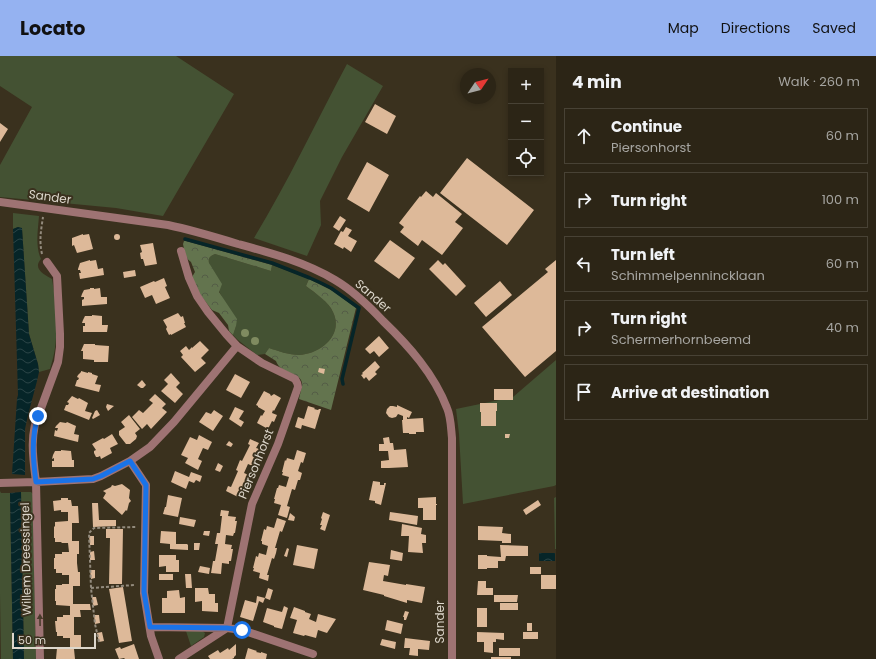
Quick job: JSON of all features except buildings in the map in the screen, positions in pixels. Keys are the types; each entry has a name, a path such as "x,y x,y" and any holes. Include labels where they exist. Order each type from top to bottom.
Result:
{"street":[{"name":"Sander","path":"0,202 178,227 281,256 309,267 335,280 366,304 414,353 435,383 448,410 452,438 452,659"},
{"path":"0,483 93,479 130,461 150,447 174,422 237,346 208,312 197,296 189,278 181,251"},
{"name":"Willem Dreessingel","path":"40,659 36,482 33,460 33,440 35,424 58,362 60,347 57,276 47,262"},
{"name":"Piersonhorst","path":"227,628 252,504 278,444 298,386 297,381 293,378 262,363 237,346"},
{"path":"130,461 146,485 144,592 153,643 159,659"},
{"path":"150,627 227,628 242,630 313,654"},
{"path":"179,659 227,628"}],"path":[{"path":"45,208 40,246 42,254 47,262"},
{"path":"98,642 91,588 89,533 94,528 145,526"},
{"path":"91,588 144,584"}],"green space":[{"path":"0,56 176,56 234,94 163,216 116,208 0,197 0,165 32,107 0,86"},
{"path":"347,64 383,86 342,157 320,201 321,225 307,256 254,238 290,174"},
{"path":"13,213 39,216 37,243 41,259 38,266 40,271 52,279 56,322 55,351 50,369 39,372 29,334 22,229 18,227 13,229"},
{"path":"184,241 272,265 271,271 215,254 210,257 209,263 222,284 219,292 237,319 233,335 229,331 228,325 219,313 212,310 199,293 192,277 195,272 191,262 186,258 183,244"},
{"path":"215,254 271,271 272,265 309,279 306,286 328,304 336,320 333,335 328,342 315,351 307,354 299,355 284,353 269,348 265,354 257,355 233,335 236,326 219,291 209,263 210,257"},
{"path":"309,279 333,291 356,308 331,410 299,399 302,385 301,379 282,368 276,361 265,354 269,348 284,353 299,355 307,354 322,347 333,335 336,320 333,312 325,301 306,286"},
{"path":"556,360 556,485 463,504 456,409 513,397"},
{"path":"0,491 1,493 10,493 13,659 1,659"},
{"path":"21,492 31,492 33,494 36,659 24,659"},
{"path":"556,497 556,549 555,549 554,498"},
{"path":"186,631 202,631 205,633 204,637 191,646"}],"water":[{"path":"18,227 22,228 29,334 39,372 25,429 25,475 12,474 18,395 13,229"},
{"path":"21,492 24,659 13,659 10,493"},
{"path":"539,553 555,553 555,561 539,561"}],"waterway":[{"path":"185,239 272,263 310,278 331,288 359,308 342,379 343,384"}],"route":[{"path":"38,416 35,424 33,440 33,460 36,482 93,479 130,461 146,485 144,592 150,627 227,628 242,630"}]}
